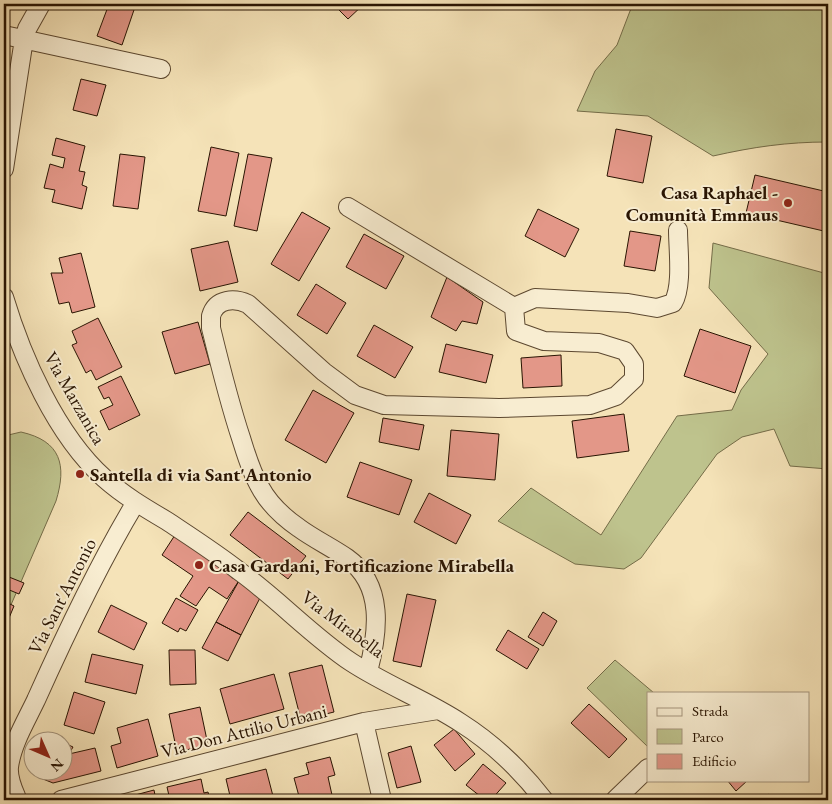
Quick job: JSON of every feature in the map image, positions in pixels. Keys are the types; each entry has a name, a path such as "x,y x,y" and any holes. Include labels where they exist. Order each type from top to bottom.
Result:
{"street":[{"path":"4,170 24,39 41,4"},
{"path":"4,35 161,69"},
{"path":"348,207 514,307"},
{"path":"514,307 535,298 628,303 657,308 673,303 677,297 679,274 678,230"},
{"name":"Via Marzanica","path":"4,297 26,357 64,430 88,463 136,502"},
{"path":"368,672 377,624 372,589 362,571 348,559 290,522 273,507 260,488 250,466 233,412 211,328 212,315 218,305 227,300 238,299 248,304 324,372 356,395 384,405 499,408 590,405 616,396 634,379 634,364 625,351 600,343 544,341 516,332 514,307"},
{"name":"Via Mirabella","path":"136,502 240,571 268,592 350,662 460,722 496,748 524,775 544,800"},
{"name":"Via Sant'Antonio","path":"18,799 10,783 9,768 15,746 102,563 136,502"},
{"name":"Via Don Attilio Urbani","path":"61,800 364,722 438,710"},
{"path":"364,722 382,800"},
{"path":"615,800 647,769"}],"green space":[{"path":"634,4 828,4 828,142 770,146 713,156 648,116 577,111 595,71 617,45"},
{"path":"713,243 824,273 828,272 828,469 790,466 774,429 742,437 717,454 641,558 624,569 575,564 498,521 531,488 601,535 677,416 732,410 741,390 768,354 709,288"},
{"path":"21,432 34,436 53,448 58,456 61,476 56,501 4,621 4,436"},
{"path":"615,660 653,692 647,692 647,746 587,688"}],"building":[{"path":"109,4 136,4 122,45 97,36"},
{"path":"364,4 348,19 334,5"},
{"path":"81,79 106,85 97,116 73,110"},
{"path":"616,129 652,136 643,183 607,176"},
{"path":"56,138 85,146 79,171 85,172 82,185 87,187 82,209 52,202 55,190 44,188 50,164 63,168 65,158 52,155"},
{"path":"211,147 239,153 226,216 198,211"},
{"path":"120,154 145,157 138,209 113,206"},
{"path":"248,154 272,158 257,231 234,226"},
{"name":"Casa Raphael - Comunità Emmaus","path":"755,175 828,192 828,232 746,213"},
{"path":"538,209 579,229 565,257 525,236"},
{"path":"302,212 330,228 299,281 271,264"},
{"path":"630,231 661,236 655,271 624,266"},
{"path":"364,234 404,256 386,289 346,267"},
{"path":"228,241 238,282 200,291 191,249"},
{"path":"81,253 95,307 72,313 69,302 59,304 51,273 63,273 59,258"},
{"path":"447,277 483,302 477,324 462,321 456,331 431,317"},
{"path":"316,284 346,303 327,334 297,315"},
{"path":"98,318 122,367 96,380 91,370 86,373 72,345 77,343 72,331"},
{"path":"198,322 210,364 175,374 162,332"},
{"path":"374,325 413,347 395,378 357,356"},
{"path":"700,329 751,346 735,393 684,376"},
{"path":"446,344 493,355 486,383 439,372"},
{"path":"561,355 562,386 523,388 521,358"},
{"path":"121,376 140,415 109,430 100,411 113,405 109,397 104,399 98,387"},
{"path":"313,390 354,413 326,463 285,440"},
{"path":"624,414 629,451 577,458 572,421"},
{"path":"383,418 424,425 419,450 379,442"},
{"path":"451,430 499,434 495,480 447,476"},
{"path":"360,462 412,480 399,515 347,497"},
{"path":"429,493 471,515 456,544 414,522"},
{"path":"248,512 306,556 288,579 230,535"},
{"name":"Casa Gardani, Fortificazione Mirabella","path":"175,535 240,579 227,599 209,587 196,606 180,596 193,576 162,555"},
{"path":"9,577 24,583 19,594 7,589 4,596 4,584"},
{"path":"240,579 262,594 241,635 216,622"},
{"path":"407,594 436,600 421,667 393,661"},
{"path":"176,598 198,610 186,631 180,628 178,632 162,623"},
{"path":"4,601 14,606 4,630"},
{"path":"111,605 147,623 134,650 98,632"},
{"path":"543,612 557,621 543,646 528,637"},
{"path":"216,622 241,635 228,661 202,648"},
{"path":"508,630 539,649 527,669 496,650"},
{"path":"169,650 195,650 196,684 170,685"},
{"path":"92,654 143,665 136,694 85,682"},
{"path":"322,665 334,712 301,720 289,673"},
{"path":"274,674 284,709 230,724 220,689"},
{"path":"74,692 105,702 94,734 64,725"},
{"path":"589,704 627,739 609,758 571,723"},
{"path":"200,707 208,745 177,752 169,714"},
{"path":"148,719 158,756 117,768 111,746 121,743 117,728"},
{"path":"454,729 475,754 455,771 434,745"},
{"path":"411,746 421,782 397,788 388,753"},
{"path":"95,748 101,771 72,778 72,753"},
{"path":"330,757 335,775 328,777 332,795 313,800 300,800 294,778 309,774 306,763"},
{"path":"483,764 506,783 491,800 485,800 466,785"},
{"path":"266,769 274,800 231,800 226,779"},
{"path":"201,779 204,793 208,792 210,800 170,800 167,787"},
{"path":"729,782 746,782 736,791"},
{"path":"154,790 156,800 125,800 124,798"},
{"path":"769,794 775,800 762,800"}],"place":[{"name":"Casa Raphael - Comunità Emmaus","path":"788,203"},
{"name":"Santella di via Sant'Antonio","path":"80,474"},
{"name":"Casa Gardani, Fortificazione Mirabella","path":"199,565"}]}
